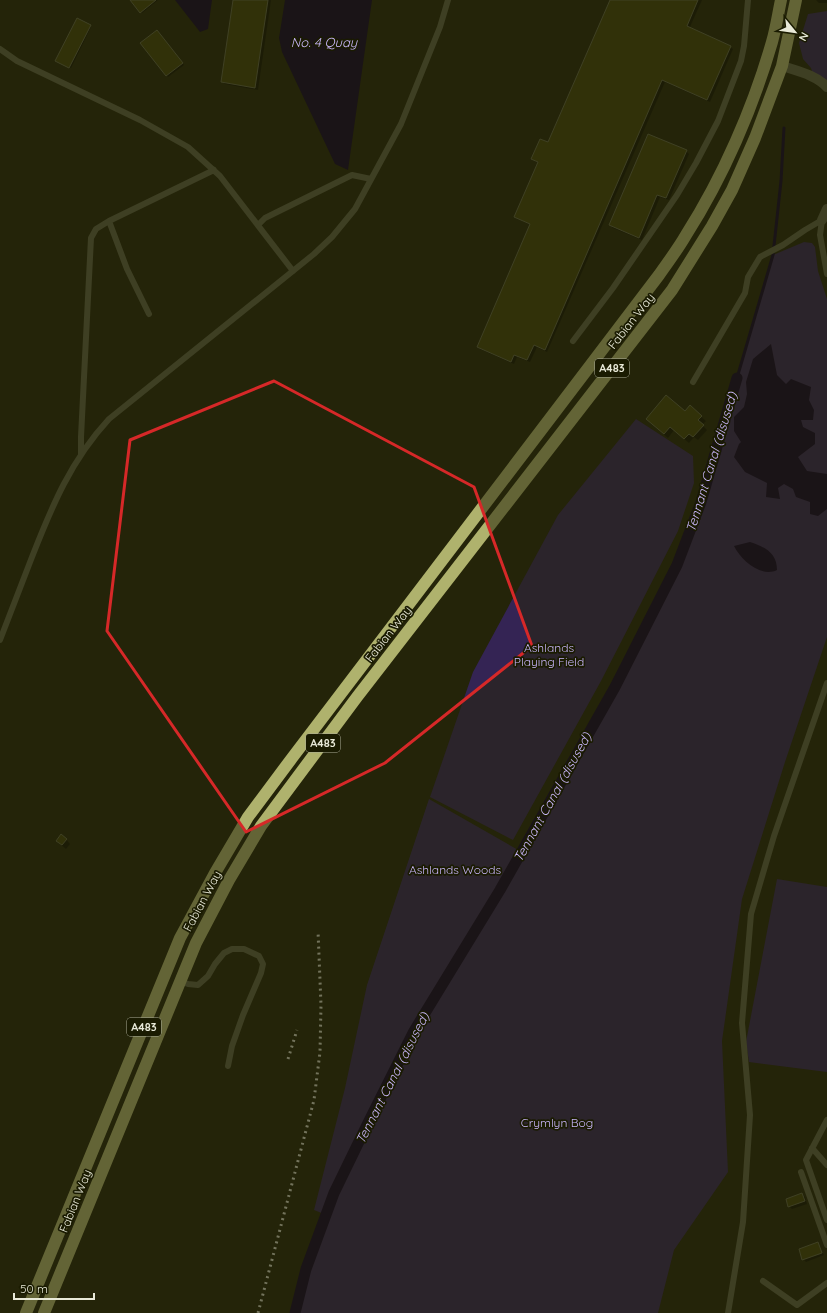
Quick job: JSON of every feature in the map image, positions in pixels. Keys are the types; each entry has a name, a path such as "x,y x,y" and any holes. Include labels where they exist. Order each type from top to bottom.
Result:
{"highway":[{"name":"Fabian Way","path":"26,1313 180,938 214,873 248,817 659,275 686,235 714,186 738,136 772,41 781,0"},
{"name":"Fabian Way","path":"44,1313 196,943 229,880 261,826 288,789 672,290 712,226 732,190 755,138 782,66 796,0"}],"street":[{"path":"782,66 823,82 827,87"},
{"path":"822,220 827,209"}],"lane":[{"path":"0,640 44,527 63,483 94,435 109,419 314,254 332,237 355,209 401,124 435,40 448,0"},
{"path":"573,341 617,283 677,195 718,121 741,61 744,46 748,0"},
{"path":"0,50 17,61 140,120 188,147 220,176 293,271"},
{"path":"81,454 91,238 96,229 109,221 214,170"},
{"path":"258,225 265,218 352,175 371,179"},
{"path":"693,382 745,293 748,277 760,257 783,245 822,220"},
{"path":"822,220 820,235 827,274"},
{"path":"109,221 127,269 149,314"},
{"path":"728,1313 743,1222 750,1115 742,1023 751,914 774,836 827,683"},
{"path":"180,981 198,986 208,976 224,953 232,949 244,949 259,956 263,964 261,973 242,1015 232,1046 228,1066"},
{"path":"827,1120 806,1160 827,1220"},
{"path":"812,1148 827,1165"},
{"path":"801,1172 827,1245"},
{"path":"763,1281 797,1305 827,1284"}],"highlighted area":[{"path":"274,381 474,487 532,646 385,763 246,832 107,631 130,440"}],"green space":[{"path":"827,11 827,83 813,74 811,68 803,59 799,43 808,14"},
{"name":"Crymlyn Bog","path":"804,242 812,243 815,247 818,271 827,299 827,637 785,762 742,899 722,1041 728,1172 674,1250 658,1313 295,1313 306,1269 334,1193 414,1031 500,890 615,687 677,565 701,502 773,255"},
{"name":"Ashlands Playing Field","path":"636,419 693,456 694,483 678,531 601,681 513,840 430,797 473,672 558,515"},
{"name":"Ashlands Woods","path":"429,799 520,851 412,1030 332,1192 324,1214 314,1210 345,1088 367,985"},
{"path":"777,879 827,887 827,1072 749,1062 746,1042"}],"water":[{"path":"175,0 212,0 208,29 200,32"},
{"name":"No. 4 Quay","path":"285,0 372,0 348,170 335,164 282,52 279,38"},
{"path":"771,344 777,375 786,384 791,379 811,387 809,400 814,410 813,420 801,420 803,427 815,433 815,444 798,457 807,471 827,474 827,509 818,516 810,514 810,502 796,497 793,489 784,484 778,488 780,499 766,497 767,483 745,472 734,457 741,442 734,431 734,417 744,407 747,394 746,382 753,359"},
{"path":"750,542 761,546 772,555 775,559 777,570 765,572 758,570 741,557 734,546"}],"building":[{"path":"130,0 156,0 140,13"},
{"path":"233,0 268,0 255,88 221,82"},
{"path":"610,0 698,0 687,26 731,46 707,100 662,80 545,350 534,345 527,360 514,355 511,362 477,347 530,224 514,217 538,162 531,159 540,139 548,142"},
{"path":"77,18 91,25 69,68 55,61"},
{"path":"157,30 183,63 166,76 140,43"},
{"path":"648,134 687,150 666,198 657,195 639,238 609,225"},
{"path":"666,395 685,411 690,405 702,416 698,420 704,425 693,437 689,434 684,439 670,427 664,434 646,419"},
{"path":"61,834 67,839 62,845 56,841"},
{"path":"802,1193 805,1201 788,1207 786,1199"},
{"path":"818,1242 822,1253 802,1260 799,1249"}],"waterway":[{"path":"737,378 773,255 781,181 784,128"},
{"name":"Tennant Canal (disused)","path":"295,1313 306,1269 334,1193 414,1031 500,890 615,687 677,565 701,502 737,378"}],"railway":[{"path":"258,1313 314,1100 320,1052 321,1005 318,931"},
{"path":"288,1059 297,1030"}]}
